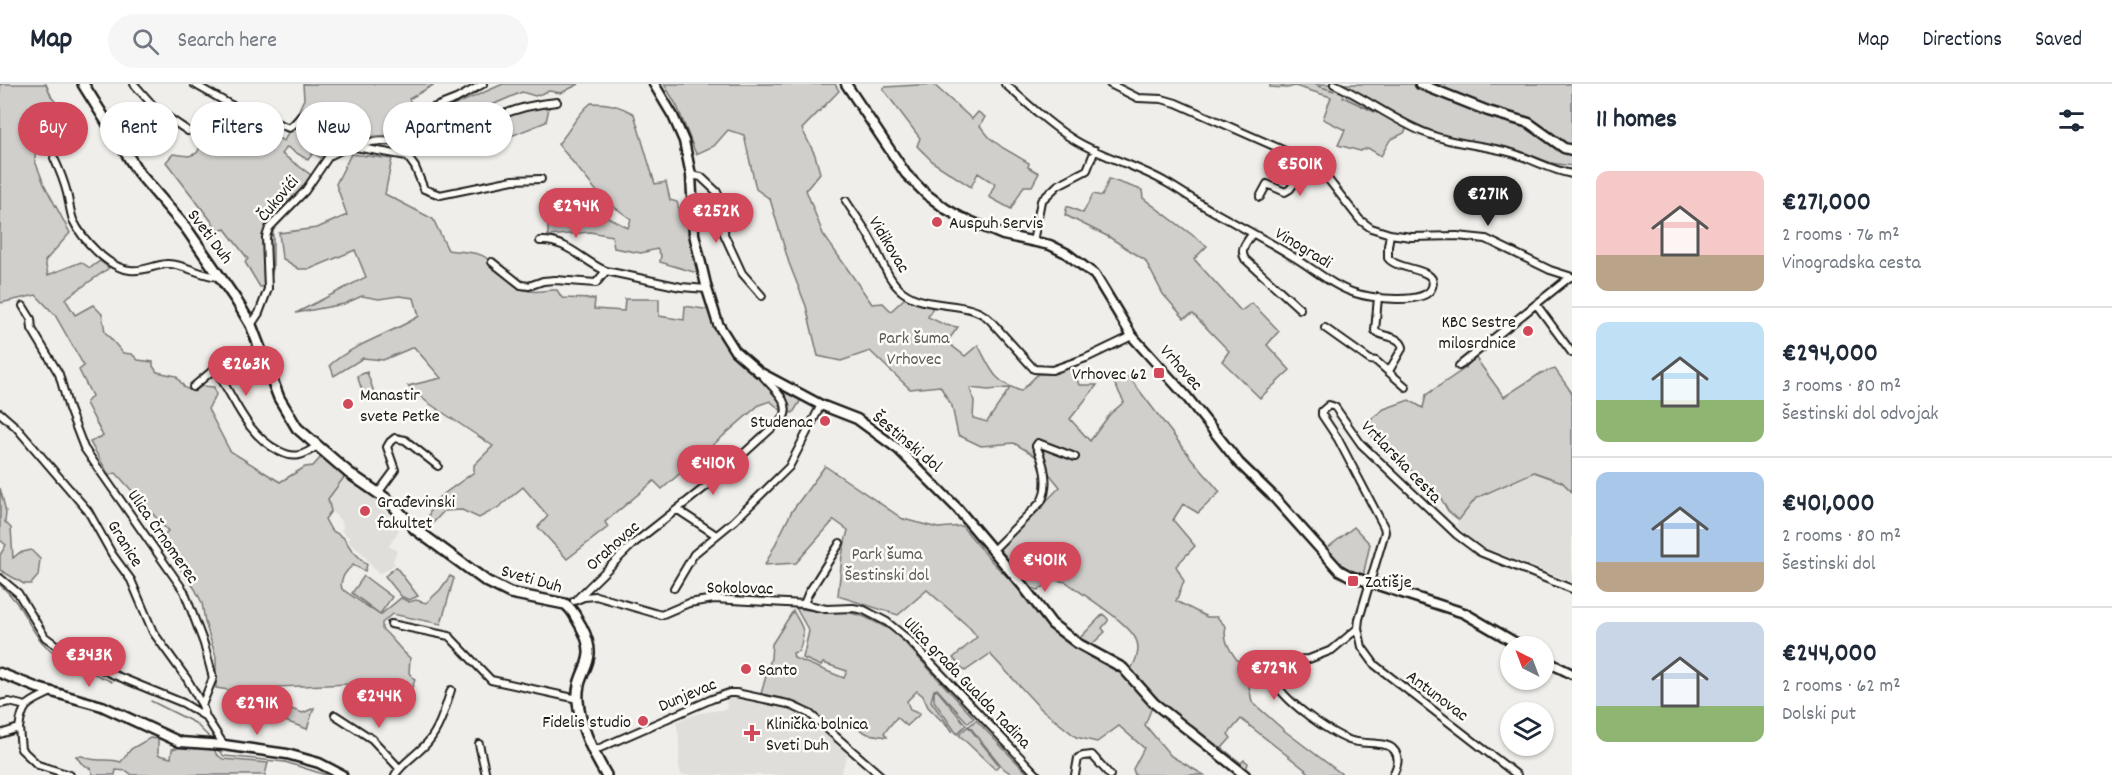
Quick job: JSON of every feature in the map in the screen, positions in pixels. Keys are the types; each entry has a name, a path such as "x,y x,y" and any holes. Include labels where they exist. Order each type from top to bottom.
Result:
{"main road":[{"name":"Sveti Duh","path":"82,84 138,172 186,228 221,277 251,325 285,411 297,428 391,504 415,529 491,584 510,593 572,604 590,647 589,658 579,683 580,715 593,751 606,775"}],"street":[{"path":"134,84 157,110 188,131"},
{"path":"194,84 231,105 289,128 296,124"},
{"path":"446,102 483,84"},
{"name":"Šestinski dol","path":"654,84 681,135 691,175 694,234 707,289 723,332 740,357 759,372 821,405 857,420 898,449 939,488 1055,627 1077,643 1123,668 1155,703 1245,775"},
{"name":"Vrhovec","path":"846,84 898,164 926,194 946,209 974,224 1003,235 1050,245 1066,253 1095,275 1132,336 1186,396 1239,463 1271,494 1334,565 1350,576 1464,613 1504,636"},
{"name":"Vinogradi","path":"1005,84 1076,141 1165,181 1353,293 1397,299 1427,294 1432,286 1432,280 1428,274 1391,262 1387,253 1390,234"},
{"path":"1110,84 1138,98 1162,99 1176,103 1310,162 1322,170 1360,220 1371,228 1411,237 1457,236 1486,239 1550,270 1571,277"},
{"path":"1334,84 1421,131 1463,145 1509,152 1572,174"},
{"path":"1420,84 1488,111 1530,123 1564,148 1572,150"},
{"path":"371,143 442,143 462,140 474,135 489,121 499,116 526,106 557,102"},
{"path":"371,150 407,156 415,167 424,189 440,195 513,180 541,178"},
{"path":"1033,242 1041,201 1058,185 1087,170 1095,150"},
{"name":"Čukovići","path":"251,325 259,313 268,289 266,237 269,228 305,190 330,156"},
{"path":"54,158 64,182 73,219 93,250 102,257 131,271 169,264 212,277 221,277"},
{"path":"1260,197 1267,184 1285,192 1290,189 1310,162"},
{"path":"691,175 705,179 720,197 725,210 724,234 742,273 762,296"},
{"name":"Vidikovac","path":"846,201 871,239 889,277 903,292 930,304 971,309 982,314 1034,369 1052,370 1086,358 1132,336"},
{"path":"1252,234 1242,252 1245,260 1300,309"},
{"path":"540,241 549,240 559,243 606,271 681,287 707,289"},
{"path":"492,262 521,285 529,286 555,280 596,284 606,271"},
{"path":"1459,366 1571,277"},
{"path":"1378,297 1376,331 1398,339 1403,347 1389,371"},
{"path":"1536,304 1572,353"},
{"name":"Ulica Črnomerec","path":"23,306 31,319 32,329 59,374 69,410 84,448 184,591 201,634 213,678 202,705"},
{"path":"1325,327 1370,360 1376,361 1406,387"},
{"path":"193,387 212,371 217,372 249,428 261,440 290,456 301,456 317,446"},
{"name":"Orahovac","path":"572,604 633,544 733,464 784,417 787,412 786,405 759,372"},
{"path":"674,588 694,554 734,521 789,467 821,405"},
{"name":"Vrtlarska cesta","path":"1371,583 1384,536 1384,527 1338,439 1322,415 1324,408 1329,405 1338,410 1361,444 1457,535 1480,552 1572,589"},
{"name":"Granice","path":"0,413 16,427 88,511 112,554 131,580 153,632 187,679 202,705"},
{"path":"378,493 394,472 395,467 387,447 395,438 405,440 438,466"},
{"path":"992,551 1041,502 1046,493 1045,475 1036,446 1038,443 1075,457"},
{"path":"678,510 716,535"},
{"path":"804,604 840,543"},
{"path":"0,578 18,593 45,637 60,648 112,674 183,703 206,717"},
{"path":"1371,583 1358,628 1332,650 1309,658 1286,660 1278,668 1275,679 1278,687 1290,700 1330,730 1354,742 1391,747 1398,759 1392,775"},
{"name":"Sokolovac","path":"572,604 584,597 596,596 661,615 689,603 714,599 804,604"},
{"name":"Ulica grada Gualda Tadina","path":"804,604 826,609 839,607 864,610 887,622 909,640 1037,775"},
{"path":"391,624 449,636 491,680 578,699"},
{"name":"Antunovac","path":"1358,628 1362,647 1375,665 1517,775"},
{"path":"1554,665 1572,674"},
{"path":"0,673 51,692 102,706 180,742 218,744 301,757 330,767 342,775"},
{"path":"395,775 399,768 432,737 451,690"},
{"path":"51,692 26,706 22,712 21,749 38,765 70,775"},
{"name":"Dunjevac","path":"593,751 729,693 751,695 788,704 817,718 880,775"},
{"path":"0,704 9,702 26,706"},
{"path":"202,705 218,744"},
{"path":"335,715 372,739 399,768"},
{"path":"0,734 20,728"},
{"path":"479,744 486,775"},
{"path":"1075,775 1078,759 1087,755 1092,755 1110,775"}],"shaded area":[{"path":"1535,472 1562,482 1572,492 1572,582 1475,544 1456,525 1475,498"},
{"path":"346,474 379,498 376,503 395,522 399,530 389,546 397,551 393,561 395,564 384,572 379,573 374,569 362,553 348,542 350,538 341,531 342,522 331,511 327,499"},
{"name":"Klinička bolnica Sveti Duh","path":"726,698 759,702 803,714 849,752 840,775 681,775 676,722 699,713 727,709"}],"green space":[{"path":"0,84 46,84 56,102 18,102 18,156 35,156 44,184 70,233 45,261 48,275 81,262 90,268 100,261 109,268 65,299 75,315 93,305 102,314 105,332 123,353 132,354 138,360 153,362 157,372 176,376 185,388 194,392 202,386 214,387 216,395 208,409 230,451 280,482 305,467 313,466 321,457 345,476 328,499 331,511 325,519 331,530 343,537 367,565 365,571 353,565 350,567 342,579 342,589 380,615 401,598 409,602 416,600 426,603 440,590 450,576 454,578 441,624 392,614 382,623 382,629 410,658 409,673 415,680 404,708 392,712 381,702 388,689 376,681 367,691 350,684 277,687 272,703 303,713 314,708 307,729 277,718 259,703 249,705 236,692 216,688 216,657 205,622 202,603 195,589 159,540 168,531 116,473 109,475 90,442 103,436 86,403 92,396 79,370 84,366 55,315 36,295 0,303"},
{"path":"303,84 435,84 409,99 411,102 383,102 383,136 371,137 371,102 303,102"},
{"path":"503,84 579,84 561,93 549,91 535,96 522,92 499,102 462,102"},
{"name":"Park šuma Vrhovec","path":"664,84 835,84 839,91 802,129 815,155 820,173 806,190 823,234 872,304 883,303 891,311 905,298 933,307 928,317 945,325 958,327 947,342 965,356 978,345 994,374 1004,383 1021,391 1038,374 1053,374 1072,365 1079,385 1097,385 1070,419 1090,441 1110,414 1124,402 1111,377 1129,377 1220,492 1198,513 1183,504 1173,520 1195,546 1176,566 1184,581 1176,601 1207,617 1217,617 1226,627 1226,641 1230,649 1255,682 1249,686 1252,702 1286,732 1343,775 1312,775 1241,719 1228,734 1231,738 1222,748 1241,763 1244,760 1248,763 1244,769 1184,722 1143,684 1131,669 1137,656 1137,642 1117,618 1066,582 1055,580 1038,590 1031,588 998,550 1060,487 1034,455 1014,443 981,446 958,435 952,406 940,386 910,389 870,351 841,361 818,356 806,306 789,263 770,199 756,189 744,135 728,130 714,146 696,154 677,106","holes":["970,388 988,390 1010,388 987,422 973,418 974,401"]},
{"path":"933,84 972,119 978,112 985,117 980,126 990,138 1029,163 1028,167 1039,173 1032,186 1024,186 1011,209 989,197 995,184 978,173 971,187 934,163 917,146 920,138 883,89"},
{"path":"1270,84 1572,84 1572,166 1551,163 1514,149 1444,136 1411,122 1404,133 1390,140 1381,156 1368,148 1360,151 1338,145 1345,130 1323,119 1331,97 1295,86 1270,87"},
{"path":"539,100 550,103 546,122 513,135 513,108"},
{"path":"591,103 613,105 634,114 655,184 666,182 670,200 677,202 682,219 686,219 697,273 660,262 661,255 657,249 641,253 614,248 612,236 590,232 548,236 548,202 576,200 628,228 631,219 603,199 558,144"},
{"path":"296,116 296,153 287,147 284,151 284,141"},
{"path":"284,155 311,175 294,202 273,221 273,268 269,287 260,287 245,262 248,259 225,229 219,231 166,162 171,156"},
{"path":"350,156 392,159 385,194 433,219 448,250 482,255 509,280 525,290 533,292 557,290 562,298 595,299 594,309 624,311 625,299 659,299 659,316 684,320 685,306 710,310 714,326 774,385 802,398 793,413 782,411 770,401 759,405 662,489 654,481 605,522 608,527 567,559 538,527 548,516 523,487 499,507 479,518 462,510 444,511 432,524 427,520 434,501 474,472 474,465 493,446 427,402 408,386 441,378 414,347 383,360 363,358 334,376 330,365 340,357 419,316 414,298 399,296 379,299 362,296 344,304 296,313 366,277 355,250 310,269 299,269 282,258 279,233 317,228 347,215 336,184"},
{"path":"1109,179 1142,190 1143,198 1207,246 1194,259 1241,311 1252,303 1279,331 1267,345 1290,370 1260,398 1222,361 1229,351 1193,314 1184,318 1163,294 1145,260 1109,237 1065,215 1067,206 1083,213 1093,194 1102,196"},
{"path":"1475,357 1504,397 1541,373 1555,369 1572,393 1572,492 1562,482 1534,472 1476,498 1459,520 1448,511 1438,493 1374,439 1363,425 1384,409 1409,400 1423,408 1426,395 1464,369"},
{"path":"367,372 376,398 366,401 357,376"},
{"name":"Park šuma Šestinski dol","path":"825,466 903,519 938,528 962,526 994,564 1028,597 1044,620 1115,666 1152,707 1145,725 1171,756 1204,775 1135,775 1133,769 1144,748 1119,726 1097,742 1076,737 1040,708 990,654 965,671 953,658 977,637 927,590 898,615 838,596 842,555 848,530 834,520 796,563 765,565 792,511"},
{"path":"0,488 6,512 5,522 11,528 13,558 19,553 31,550 40,559 38,576 31,584 24,584 0,570 0,555 6,545 0,540"},
{"path":"1354,527 1370,544 1363,576 1347,569 1326,549"},
{"path":"396,567 418,596 409,600 401,596 385,576"},
{"path":"364,576 392,597 380,614 352,593"},
{"path":"796,608 827,613 840,611 851,613 865,617 895,632 974,718 968,723 937,689 934,690 931,701 953,732 928,707 923,696 917,691 907,701 910,710 920,714 907,726 897,717 884,733 887,737 868,734 840,719 829,723 798,703 761,694 771,658 772,644 793,611 802,626 803,634 799,651 793,653 794,658 844,678 847,671 823,663 821,666 803,658 809,631"},
{"path":"1103,614 1108,619 1102,628 1105,632 1089,647 1079,642 1080,638"},
{"path":"937,690 966,725 957,734 934,701 934,692"},
{"path":"976,720 1029,775 1013,775 1003,768 969,726"},
{"path":"968,726 999,765 995,769 959,735"},
{"path":"150,738 158,739 158,755 171,758 172,749 183,746 214,747 216,754 223,759 268,763 265,775 132,775 127,771 116,770 115,775 93,775 91,769 81,763 76,756 121,762 131,749"}],"waterway":[{"path":"1282,86 1290,84"},
{"path":"1318,86 1334,91"},
{"path":"1343,97 1377,113"},
{"path":"0,585 14,599 36,635 49,649 66,660 112,682"},
{"path":"151,701 195,723 214,742"},
{"path":"217,749 224,756 285,762 326,775"}],"place":[{"name":"Auspuh Servis","path":"937,222"},
{"name":"KBC Sestre milosrdnice","path":"1528,331"},
{"name":"Vrhovec 62","path":"1159,373"},
{"name":"Manastir svete Petke","path":"348,404"},
{"name":"Studenac","path":"825,421"},
{"name":"Građevinski fakultet","path":"365,511"},
{"name":"Zatišje","path":"1353,581"},
{"name":"Santo","path":"746,669"},
{"name":"Fidelis studio","path":"643,721"},
{"name":"Klinička bolnica Sveti Duh","path":"752,733"}]}
